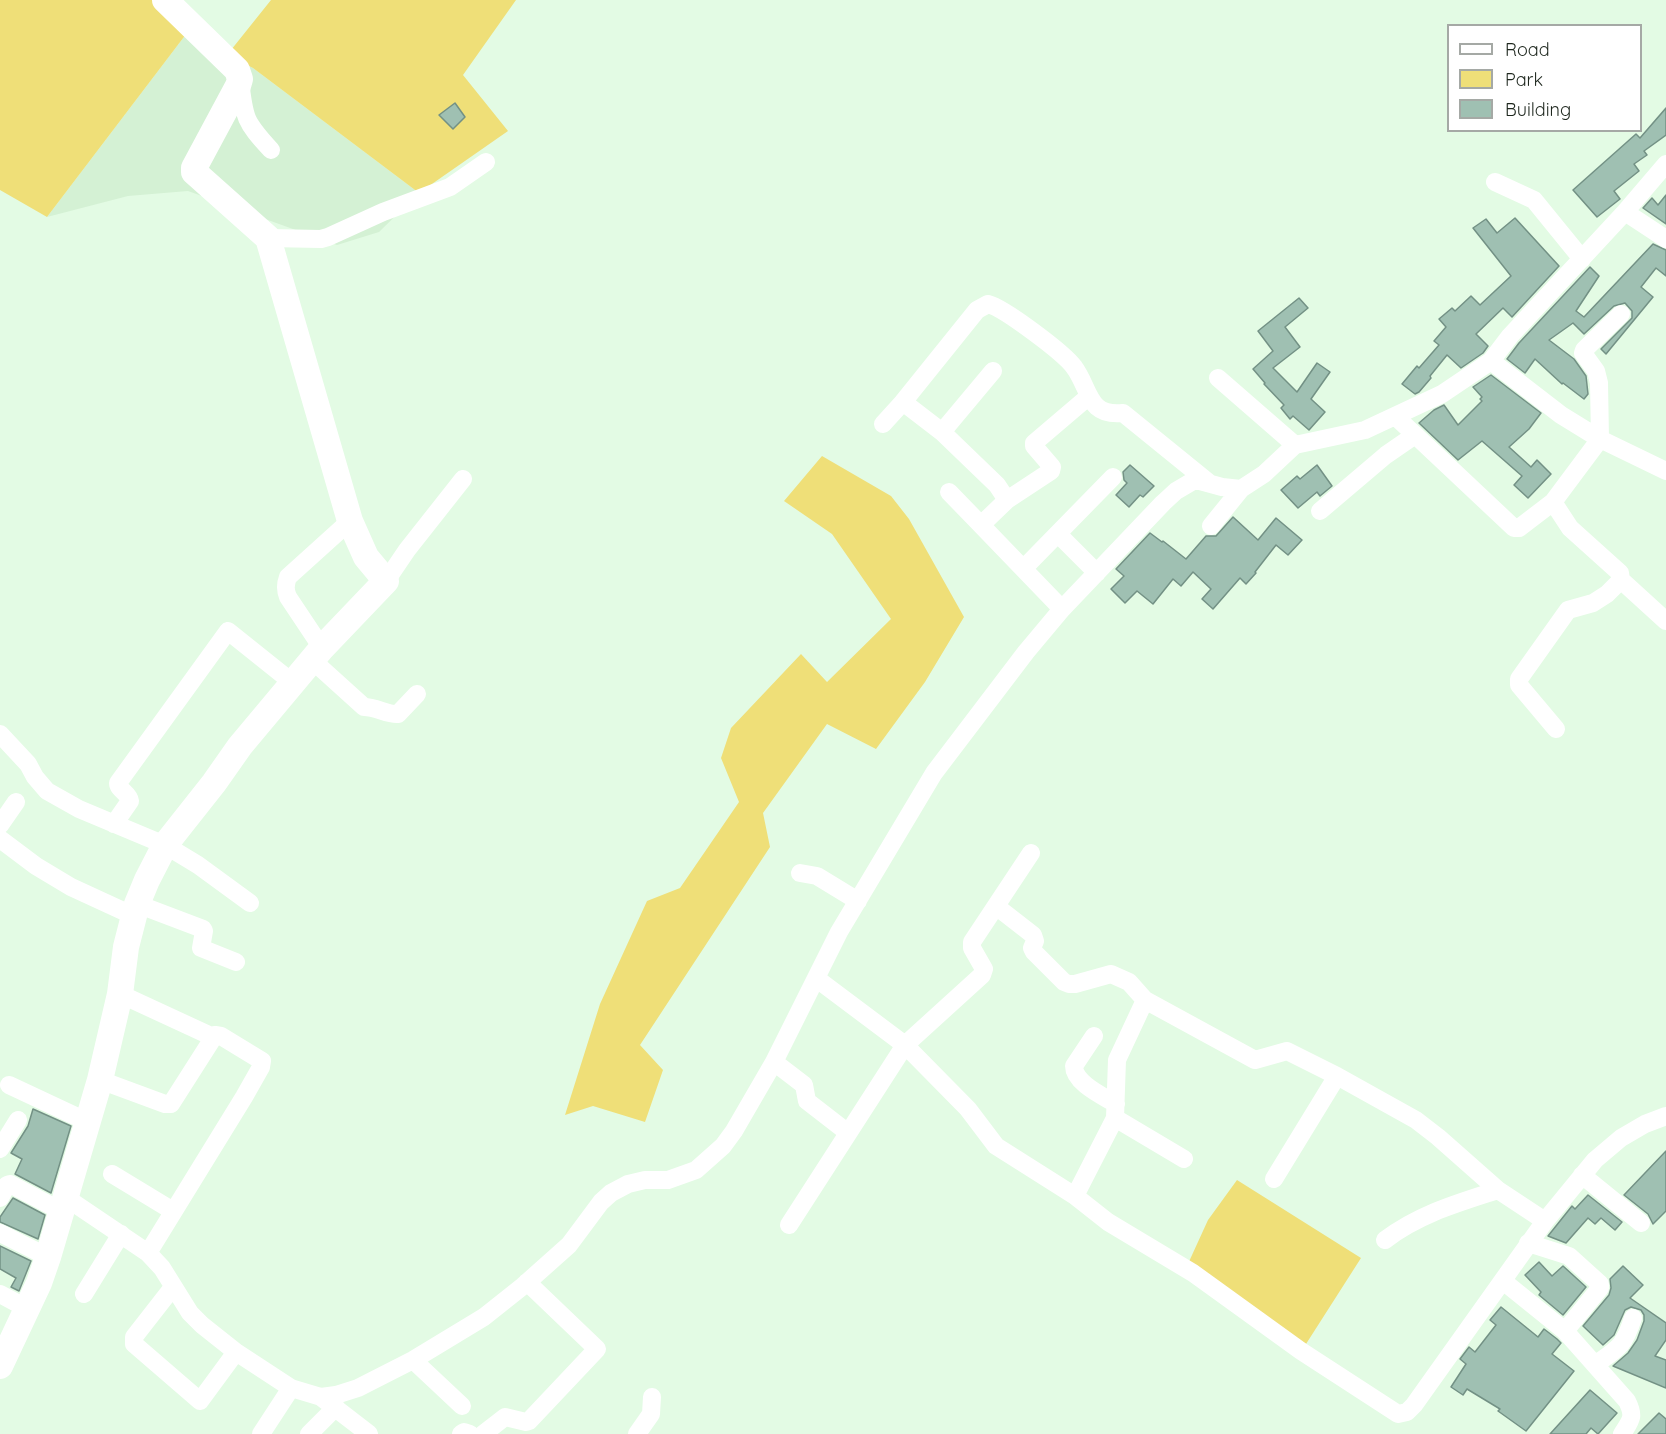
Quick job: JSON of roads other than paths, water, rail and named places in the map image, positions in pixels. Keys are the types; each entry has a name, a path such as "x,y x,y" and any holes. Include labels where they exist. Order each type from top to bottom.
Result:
{"street":[{"path":"165,0 237,70 244,114 252,129 271,150"},
{"path":"240,79 194,172 268,238 350,521 366,557 386,581"},
{"path":"268,238 321,239 328,237 383,212 450,187 486,162"},
{"path":"1211,526 1241,489 1264,474 1295,445 1365,430 1442,394 1491,361 1510,336 1625,212 1666,164"},
{"path":"1495,182 1534,200 1582,259"},
{"path":"1625,212 1666,239"},
{"path":"883,424 977,309 988,304 1002,311 1064,356 1075,368 1088,397 1100,410 1112,415 1123,413 1208,482"},
{"path":"1395,416 1515,529 1519,528 1553,502 1600,439 1599,383 1596,371 1583,353 1621,314"},
{"path":"1491,361 1561,415 1600,439 1666,471"},
{"path":"942,432 993,371"},
{"path":"1218,378 1295,445"},
{"path":"981,525 1007,500 1051,471 1052,467 1034,443 1088,397"},
{"path":"903,402 942,432 997,485 1007,500"},
{"path":"1320,511 1386,455 1414,435"},
{"path":"1024,568 1113,477"},
{"path":"0,1366 28,1309 48,1257 100,1080 120,994 126,947 136,910 165,845 240,746 317,654 386,581 407,550 463,479"},
{"path":"309,1434 328,1402 336,1395 358,1388 413,1360 484,1317 569,1245 601,1202 611,1193 628,1184 645,1180 668,1180 696,1170 723,1146 735,1131 774,1062 839,932 934,773 995,690 1062,609 1176,491 1193,481 1241,489"},
{"path":"949,492 1062,609"},
{"path":"1553,502 1570,528 1608,560 1620,573 1621,580 1666,621"},
{"path":"350,521 288,577 285,591 317,654 364,707 398,714 417,694"},
{"path":"1058,534 1096,573"},
{"path":"1556,729 1519,685 1519,679 1568,610 1593,603 1607,594 1621,580"},
{"path":"114,824 130,801 118,783 228,631 293,683"},
{"path":"0,734 28,765 47,791 63,801 165,845 198,865 250,903"},
{"path":"0,825 16,802"},
{"path":"0,839 71,888 203,929 201,948 236,962"},
{"path":"789,1225 905,1044 983,972 971,945 1031,853"},
{"path":"801,873 823,879 858,901"},
{"path":"997,907 1033,935 1034,952 1064,982 1075,984 1111,974 1129,982 1145,1000 1256,1060 1287,1051 1416,1120 1498,1190 1545,1221"},
{"path":"817,979 905,1044 968,1109 996,1146 1075,1196 1108,1222 1193,1274 1301,1351 1398,1414 1407,1412 1414,1405 1528,1243 1595,1160 1621,1138 1645,1124 1666,1116"},
{"path":"120,994 213,1037"},
{"path":"1075,1196 1116,1111 1117,1060 1145,1000"},
{"path":"100,1080 165,1104 171,1104 217,1034 259,1058 262,1064 205,1163 148,1253"},
{"path":"1094,1036 1074,1066 1074,1072 1116,1111 1184,1159"},
{"path":"774,1062 804,1085 807,1101 847,1132"},
{"path":"1274,1179 1337,1076"},
{"path":"9,1085 88,1122"},
{"path":"0,1149 18,1120"},
{"path":"112,1174 173,1211"},
{"path":"1582,1176 1641,1223"},
{"path":"0,1198 7,1185 10,1184 63,1204 121,1234 148,1253 162,1268 190,1313 202,1325 236,1352 291,1388 328,1402 360,1431"},
{"path":"1385,1240 1402,1227 1433,1212 1498,1190"},
{"path":"0,1233 48,1257"},
{"path":"84,1294 121,1234"},
{"path":"1528,1243 1569,1256 1600,1284 1600,1288 1565,1331"},
{"path":"1503,1281 1565,1331 1627,1401 1632,1411 1632,1418 1622,1434"},
{"path":"483,1434 505,1417 529,1421 597,1349 525,1284"},
{"path":"173,1287 134,1337 134,1344 200,1401 236,1352"},
{"path":"0,1294 28,1309"},
{"path":"1596,1364 1617,1349 1627,1337 1633,1318"},
{"path":"413,1360 462,1406"},
{"path":"261,1434 291,1388"},
{"path":"637,1434 651,1414 652,1397"},
{"path":"461,1434 464,1432 470,1434"}]}
